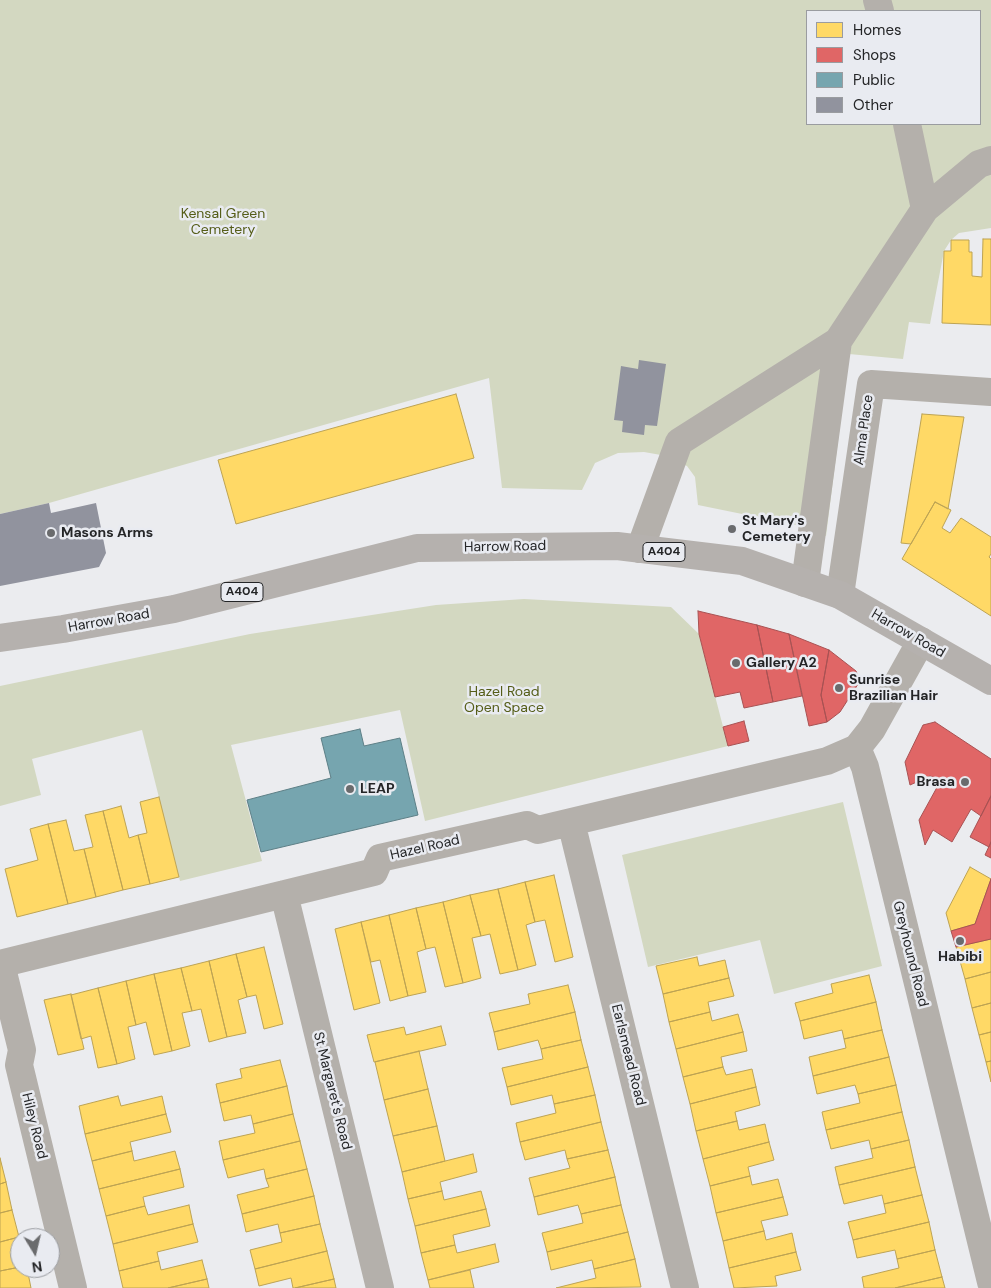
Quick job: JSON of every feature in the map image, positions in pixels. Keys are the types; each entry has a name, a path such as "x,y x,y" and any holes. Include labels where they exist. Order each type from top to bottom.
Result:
{"main road":[{"name":"Harrow Road","path":"0,638 63,630 174,609 417,548 617,546 742,561 840,594 991,681"}],"street":[{"path":"907,125 925,209"},
{"path":"640,549 679,442 838,341 925,209 979,164 991,160"},
{"path":"805,583 838,341"},
{"name":"Alma Place","path":"840,594 871,384 991,392"},
{"path":"857,748 872,729 921,641"},
{"name":"Hazel Road","path":"0,964 374,872 380,858 527,825 538,830 827,761 857,748"},
{"name":"Greyhound Road","path":"857,748 865,767 991,1282"},
{"name":"Earlsmead Road","path":"571,822 685,1288"},
{"name":"St Margaret's Road","path":"284,894 380,1288"},
{"name":"Hiley Road","path":"0,964 22,1050 19,1065 73,1288"}],"green space":[{"name":"Kensal Green Cemetery","path":"0,0 991,0 991,228 959,233 951,240 944,251 930,324 909,322 903,359 849,354 826,536 796,525 698,505 695,477 687,466 661,455 644,452 618,453 595,463 582,490 502,488 489,378 49,503 0,514"},
{"name":"Hazel Road Open Space","path":"524,599 671,607 699,634 728,746 425,821 400,710 231,745 262,861 180,881 142,730 32,759 41,795 0,806 0,686 250,634 436,605"},
{"path":"843,802 882,966 774,994 760,940 648,967 622,855"}],"building: Homes":[{"path":"983,239 991,239 991,325 942,323 944,251 951,251 951,240 969,240 969,252 972,252 972,276 982,277"},
{"path":"456,394 474,458 236,524 218,460"},
{"path":"922,414 964,417 948,509 935,502 911,544 901,543"},
{"path":"935,502 951,510 942,528 950,533 961,518 991,537 991,554 989,557 991,559 991,616 902,559"},
{"path":"159,797 179,877 150,884 138,835 147,833 140,802"},
{"path":"121,806 129,838 138,835 150,884 123,890 103,811"},
{"path":"103,811 123,890 96,897 84,849 93,847 85,815"},
{"path":"66,820 74,851 84,849 96,897 68,904 48,824"},
{"path":"48,824 68,904 17,917 5,869 38,860 30,829"},
{"path":"970,867 991,879 975,924 951,931 946,913"},
{"path":"554,875 573,957 555,962 545,920 535,922 525,882"},
{"path":"525,882 535,922 526,925 536,965 518,970 498,889"},
{"path":"498,889 518,970 500,974 490,934 481,936 470,895"},
{"path":"470,895 481,936 472,938 481,978 463,983 443,902"},
{"path":"443,902 463,983 445,987 435,947 426,949 416,908"},
{"path":"416,908 426,949 417,952 426,992 408,996 389,915"},
{"path":"389,915 408,996 390,1001 380,960 371,962 361,922"},
{"path":"361,922 380,1003 354,1010 335,929"},
{"path":"991,939 991,972 965,979 956,947"},
{"path":"264,947 283,1024 264,1029 256,995 247,997 236,954"},
{"path":"236,954 247,997 238,1000 246,1033 227,1037 209,961"},
{"path":"697,957 699,966 725,960 729,978 663,994 656,966"},
{"path":"209,961 227,1037 209,1042 201,1009 192,1011 181,968"},
{"path":"181,968 192,1011 182,1013 190,1046 172,1051 154,974"},
{"path":"991,972 991,1003 972,1008 965,979"},
{"path":"154,974 172,1051 154,1055 146,1022 136,1025 126,981"},
{"path":"869,975 876,1002 800,1021 795,1003 833,993 831,984"},
{"path":"729,978 734,996 708,1002 710,1012 669,1022 663,994"},
{"path":"126,981 136,1025 128,1027 135,1059 117,1064 98,988"},
{"path":"568,985 575,1012 494,1032 489,1013 530,1004 528,994"},
{"path":"98,988 117,1064 98,1068 91,1036 81,1039 71,995"},
{"path":"71,994 84,1049 58,1055 44,1000"},
{"path":"876,1002 882,1030 844,1039 842,1030 804,1039 800,1021"},
{"path":"991,1003 991,1032 979,1035 972,1008"},
{"path":"575,1012 581,1040 541,1049 538,1040 498,1050 494,1032"},
{"path":"710,1012 712,1021 738,1014 743,1032 676,1049 669,1022"},
{"path":"441,1026 446,1045 374,1062 367,1035 404,1027 406,1035"},
{"path":"882,1030 889,1057 813,1076 809,1057 846,1048 844,1039"},
{"path":"743,1032 747,1051 721,1057 723,1067 683,1077 676,1049"},
{"path":"991,1032 991,1061 986,1062 979,1035"},
{"path":"581,1040 588,1067 507,1087 502,1068 543,1059 541,1049"},
{"path":"419,1051 428,1089 384,1100 375,1062"},
{"path":"889,1057 896,1085 858,1094 855,1085 817,1094 813,1076"},
{"path":"280,1060 287,1086 220,1103 216,1084 242,1078 240,1069"},
{"path":"991,1061 991,1082 986,1062"},
{"path":"588,1067 595,1095 554,1104 552,1095 511,1105 507,1087"},
{"path":"723,1067 726,1075 752,1069 756,1087 690,1104 683,1077"},
{"path":"896,1085 902,1112 826,1130 822,1112 860,1103 858,1094"},
{"path":"287,1086 293,1114 253,1124 251,1115 224,1121 220,1103"},
{"path":"756,1087 760,1105 735,1112 737,1121 696,1131 690,1104"},
{"path":"428,1089 437,1126 393,1136 384,1100"},
{"path":"595,1095 601,1122 520,1142 516,1123 556,1113 554,1104"},
{"path":"118,1096 121,1106 162,1096 166,1114 85,1134 79,1106"},
{"path":"902,1112 909,1140 871,1149 869,1140 831,1149 826,1130"},
{"path":"166,1114 171,1132 130,1142 132,1151 92,1161 85,1134"},
{"path":"293,1114 300,1141 223,1160 219,1141 255,1133 253,1124"},
{"path":"737,1121 739,1130 765,1124 769,1142 703,1159 696,1131"},
{"path":"601,1122 608,1150 567,1159 565,1150 525,1160 520,1142"},
{"path":"437,1126 445,1161 402,1172 393,1136"},
{"path":"909,1140 915,1167 839,1185 835,1167 873,1158 871,1149"},
{"path":"300,1141 307,1169 266,1179 264,1169 228,1178 223,1160"},
{"path":"769,1142 774,1160 748,1167 750,1176 710,1186 703,1159"},
{"path":"608,1150 615,1177 534,1197 529,1178 570,1168 567,1159"},
{"path":"132,1151 134,1161 175,1151 180,1169 99,1189 92,1161"},
{"path":"473,1154 477,1172 440,1182 442,1191 408,1199 402,1172"},
{"path":"0,1158 6,1182 0,1184"},
{"path":"915,1167 922,1195 884,1204 882,1195 844,1204 839,1185"},
{"path":"180,1169 184,1187 143,1197 145,1206 106,1216 99,1189"},
{"path":"307,1169 314,1196 242,1214 237,1195 269,1187 266,1179"},
{"path":"750,1176 752,1185 778,1179 783,1197 716,1213 710,1186"},
{"path":"615,1177 621,1205 581,1214 578,1205 538,1215 534,1197"},
{"path":"6,1182 12,1210 0,1213 0,1184"},
{"path":"442,1191 444,1200 481,1191 486,1209 415,1226 408,1199"},
{"path":"922,1195 929,1222 853,1240 848,1222 886,1213 884,1204"},
{"path":"314,1196 320,1224 280,1233 278,1224 246,1232 242,1214"},
{"path":"783,1197 788,1215 761,1221 764,1231 723,1241 716,1213"},
{"path":"189,1205 193,1224 113,1244 106,1216 145,1206 148,1215"},
{"path":"621,1205 628,1232 547,1252 542,1233 583,1223 581,1214"},
{"path":"486,1209 490,1226 453,1235 455,1245 421,1253 415,1226"},
{"path":"12,1210 17,1228 10,1228 10,1239 0,1242 0,1213"},
{"path":"929,1222 935,1250 897,1259 895,1250 857,1258 853,1240"},
{"path":"193,1224 198,1242 157,1252 159,1261 119,1271 113,1244"},
{"path":"320,1224 327,1251 255,1269 250,1250 282,1242 280,1233"},
{"path":"764,1231 766,1240 792,1233 796,1252 729,1268 723,1241"},
{"path":"628,1232 635,1259 594,1269 592,1260 551,1270 547,1252"},
{"path":"10,1239 10,1269 0,1271 0,1242"},
{"path":"495,1244 499,1262 428,1280 421,1253 455,1245 457,1253"},
{"path":"935,1250 942,1277 895,1288 864,1288 862,1277 899,1268 897,1259"},
{"path":"327,1251 334,1279 295,1288 293,1288 291,1278 259,1286 255,1269"},
{"path":"796,1252 801,1270 775,1276 777,1286 734,1288 729,1268"},
{"path":"635,1259 641,1287 556,1288 596,1278 594,1269"},
{"path":"202,1260 207,1279 168,1288 123,1288 119,1271 159,1261 161,1270"},
{"path":"10,1269 10,1278 29,1278 31,1288 0,1288 0,1271"},
{"path":"470,1270 474,1288 430,1288 428,1280"},
{"path":"942,1277 945,1288 895,1288 904,1286"},
{"path":"207,1279 209,1288 168,1288"},
{"path":"334,1279 336,1288 295,1288"}],"building: Shops":[{"name":"Gallery A2","path":"698,611 757,625 773,702 744,708 740,692 715,697 699,634"},
{"path":"757,625 789,634 802,696 773,702"},
{"path":"789,634 829,650 821,695 827,722 809,726"},
{"name":"Sunrise Brazilian Hair","path":"829,650 856,671 860,681 840,712 827,722 821,695"},
{"path":"744,721 749,741 728,746 723,727"},
{"name":"Brasa","path":"935,722 991,759 991,796 981,816 971,809 952,842 933,830 925,845 919,820 941,780 930,776 910,785 905,762 923,725"},
{"path":"991,796 991,842 989,847 970,837"},
{"path":"991,842 991,858 985,855"},
{"path":"991,879 991,939 956,947 951,931 975,924"}],"building: Public":[{"name":"LEAP","path":"360,729 364,746 400,738 418,815 261,852 247,800 331,778 321,738"}],"building: Other":[{"path":"639,360 666,364 657,426 645,425 644,435 622,432 623,421 614,420 621,366 638,369"},
{"name":"Masons Arms","path":"49,503 51,513 96,503 106,553 99,567 0,586 0,514"}],"place":[{"name":"St Mary's Cemetery","path":"732,529"},
{"name":"Masons Arms","path":"51,533"},
{"name":"Gallery A2","path":"736,663"},
{"name":"Sunrise Brazilian Hair","path":"839,688"},
{"name":"Brasa","path":"965,782"},
{"name":"LEAP","path":"350,789"},
{"name":"Habibi","path":"960,941"}]}
